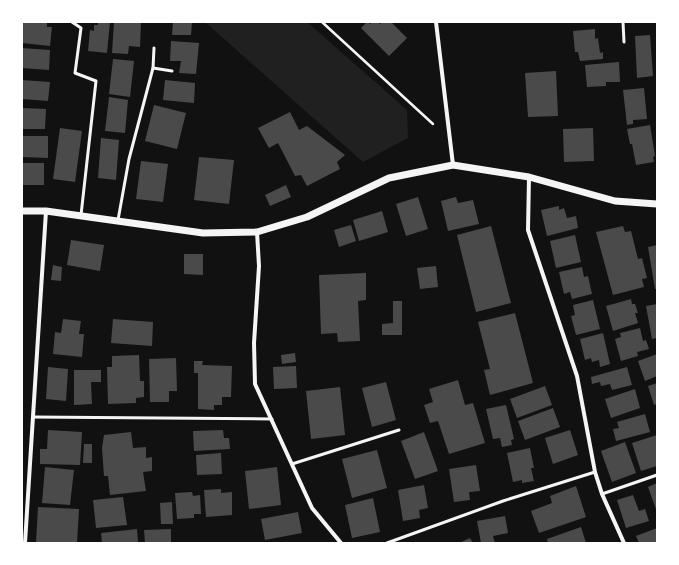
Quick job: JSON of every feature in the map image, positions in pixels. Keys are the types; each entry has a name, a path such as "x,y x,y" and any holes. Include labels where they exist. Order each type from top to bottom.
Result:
{"street":[{"path":"436,22 453,165"},
{"path":"22,211 46,211 202,233 257,232 307,217 390,178 453,165 529,177 614,201 657,204"},
{"path":"529,177 528,230 577,376 595,472 602,494 624,543"},
{"path":"25,543 46,211"},
{"path":"257,232 259,266 254,343 255,384 312,508 341,543"}],"lane":[{"path":"72,22 81,28 75,73 96,80 81,216"},
{"path":"623,22 624,42"},
{"path":"117,221 129,159 153,68 154,48"},
{"path":"153,68 172,71"},
{"path":"33,418 272,419"},
{"path":"292,464 400,430"},
{"path":"387,543 503,501 595,472"},
{"path":"602,494 657,475"}],"path":[{"path":"322,22 435,126"}],"shaded area":[{"path":"205,22 307,22 407,110 408,138 363,162"}],"building":[{"path":"23,22 47,22 47,27 52,27 50,46 22,43"},
{"path":"98,22 110,22 107,53 88,51 90,30 94,31 94,25 98,25"},
{"path":"114,22 141,22 140,47 129,46 128,54 112,53"},
{"path":"173,22 192,22 191,35 172,35"},
{"path":"367,22 370,24 372,22 378,22 380,24 382,22 391,22 407,38 389,56 361,28"},
{"path":"595,29 595,39 598,38 600,53 603,52 603,59 580,61 578,52 575,52 573,31"},
{"path":"650,35 653,76 637,78 635,36"},
{"path":"171,41 199,43 196,74 179,73 181,61 170,61"},
{"path":"22,48 50,50 49,70 22,68"},
{"path":"113,59 134,61 130,97 109,94"},
{"path":"619,62 620,82 606,82 606,86 587,87 585,65"},
{"path":"556,71 558,116 528,117 525,73"},
{"path":"22,80 50,82 48,101 22,99"},
{"path":"165,80 195,83 194,103 163,100"},
{"path":"644,88 647,119 633,120 633,124 627,125 623,90"},
{"path":"109,97 128,100 125,133 105,131"},
{"path":"154,105 186,113 177,149 145,141"},
{"path":"22,108 46,109 45,129 22,129"},
{"path":"290,112 299,130 307,126 345,155 337,162 340,169 307,186 301,175 295,176 278,143 269,148 258,128"},
{"path":"650,125 655,156 653,157 654,162 636,165 632,144 630,144 627,129"},
{"path":"60,128 82,131 75,182 53,179"},
{"path":"593,128 594,161 564,162 563,129"},
{"path":"22,136 48,136 48,158 22,157"},
{"path":"101,138 119,140 116,180 98,178"},
{"path":"199,157 234,160 229,204 194,200"},
{"path":"141,161 168,164 163,202 136,199"},
{"path":"22,163 44,163 44,185 22,185"},
{"path":"286,185 291,197 270,206 265,195"},
{"path":"418,197 428,229 406,236 396,204"},
{"path":"456,197 458,203 473,200 479,224 448,231 441,201"},
{"path":"559,206 559,210 564,208 567,218 576,216 578,228 547,236 541,210"},
{"path":"382,211 388,232 359,241 353,220"},
{"path":"351,225 356,241 339,247 334,230"},
{"path":"491,226 511,303 476,312 457,235"},
{"path":"623,226 625,232 631,231 638,259 642,258 647,278 642,279 644,287 613,295 596,232"},
{"path":"575,235 581,262 556,268 550,241"},
{"path":"71,240 104,245 100,271 67,265"},
{"path":"657,245 657,289 655,289 648,247"},
{"path":"184,254 203,254 203,275 184,274"},
{"path":"53,265 62,267 61,281 51,280"},
{"path":"436,266 438,287 420,289 417,268"},
{"path":"582,267 584,277 588,276 592,294 572,299 570,292 564,294 559,272"},
{"path":"366,273 366,300 358,301 360,341 338,342 337,333 321,334 319,275"},
{"path":"631,299 632,304 635,304 638,313 635,313 638,323 613,331 606,306"},
{"path":"593,300 600,329 576,335 571,316 575,315 573,305"},
{"path":"393,301 402,301 402,335 382,335 382,324 393,323"},
{"path":"657,304 657,338 652,339 646,306"},
{"path":"515,313 533,383 490,395 484,370 490,369 478,322"},
{"path":"63,319 81,321 79,334 84,334 82,357 53,354 55,332 61,333"},
{"path":"113,319 153,322 152,346 111,343"},
{"path":"640,328 643,341 646,340 649,349 637,352 638,356 621,361 615,339 621,337 620,333"},
{"path":"603,333 610,364 600,367 599,360 592,362 591,358 585,360 580,339"},
{"path":"295,353 296,362 282,364 281,355"},
{"path":"657,354 657,376 645,381 638,361"},
{"path":"139,355 140,381 144,381 144,397 136,398 136,403 108,404 107,367 112,367 112,356"},
{"path":"176,358 177,391 169,391 169,402 150,402 149,359"},
{"path":"194,361 203,361 202,365 232,366 231,397 222,397 222,405 214,405 214,410 198,409 198,373 194,373"},
{"path":"296,366 297,388 274,389 273,367"},
{"path":"48,367 68,369 66,401 46,399"},
{"path":"627,367 632,385 612,390 610,384 601,386 600,382 592,384 591,377"},
{"path":"74,370 101,370 101,382 91,382 92,404 74,405"},
{"path":"458,380 465,405 473,403 485,443 449,454 438,421 430,423 424,405 433,402 429,389"},
{"path":"386,382 396,420 372,427 362,388"},
{"path":"657,383 657,404 654,405 648,386"},
{"path":"545,386 552,405 517,418 510,399"},
{"path":"340,387 345,435 311,439 306,391"},
{"path":"635,389 640,408 611,418 605,399"},
{"path":"506,405 514,439 511,440 512,445 502,447 500,438 493,439 486,409"},
{"path":"553,408 560,427 525,440 518,421"},
{"path":"645,414 650,432 616,441 613,429 619,428 617,422"},
{"path":"48,430 82,432 80,465 40,464 40,449 47,449"},
{"path":"223,430 224,438 229,438 230,449 194,451 193,431"},
{"path":"570,430 578,455 553,464 545,438"},
{"path":"131,432 133,448 146,447 146,458 152,457 152,471 143,472 146,491 110,495 108,476 104,476 102,448 104,435"},
{"path":"424,432 438,471 415,479 401,441"},
{"path":"657,435 657,466 641,471 632,443"},
{"path":"625,442 636,473 612,482 601,451"},
{"path":"84,444 92,444 92,463 83,463"},
{"path":"530,448 534,468 531,468 534,481 522,483 522,480 513,482 507,453"},
{"path":"377,450 387,488 352,498 342,459"},
{"path":"221,453 222,474 197,475 196,455"},
{"path":"476,465 480,491 469,492 470,500 454,502 449,469"},
{"path":"45,467 74,470 70,505 42,503"},
{"path":"277,467 281,505 249,509 245,471"},
{"path":"657,483 657,512 648,487"},
{"path":"424,485 428,508 419,510 420,518 403,521 398,490"},
{"path":"576,486 586,517 539,533 531,511 552,503 550,496"},
{"path":"221,489 221,493 232,492 232,515 206,517 204,490"},
{"path":"192,492 193,496 200,495 201,514 194,514 194,518 177,519 175,493"},
{"path":"633,495 639,511 645,509 649,521 626,528 617,500"},
{"path":"123,497 127,525 96,528 93,500"},
{"path":"373,498 380,532 352,538 345,505"},
{"path":"172,502 173,524 161,524 160,503"},
{"path":"38,507 79,509 77,543 36,543"},
{"path":"298,512 302,533 265,540 261,519"},
{"path":"505,516 508,533 493,536 495,543 481,543 477,521"},
{"path":"581,527 586,543 548,543 547,539"},
{"path":"657,528 657,543 639,543 636,536"},
{"path":"137,529 138,542 102,543 101,533"},
{"path":"171,529 171,543 145,543 144,530"},
{"path":"470,538 473,543 459,543"}]}
